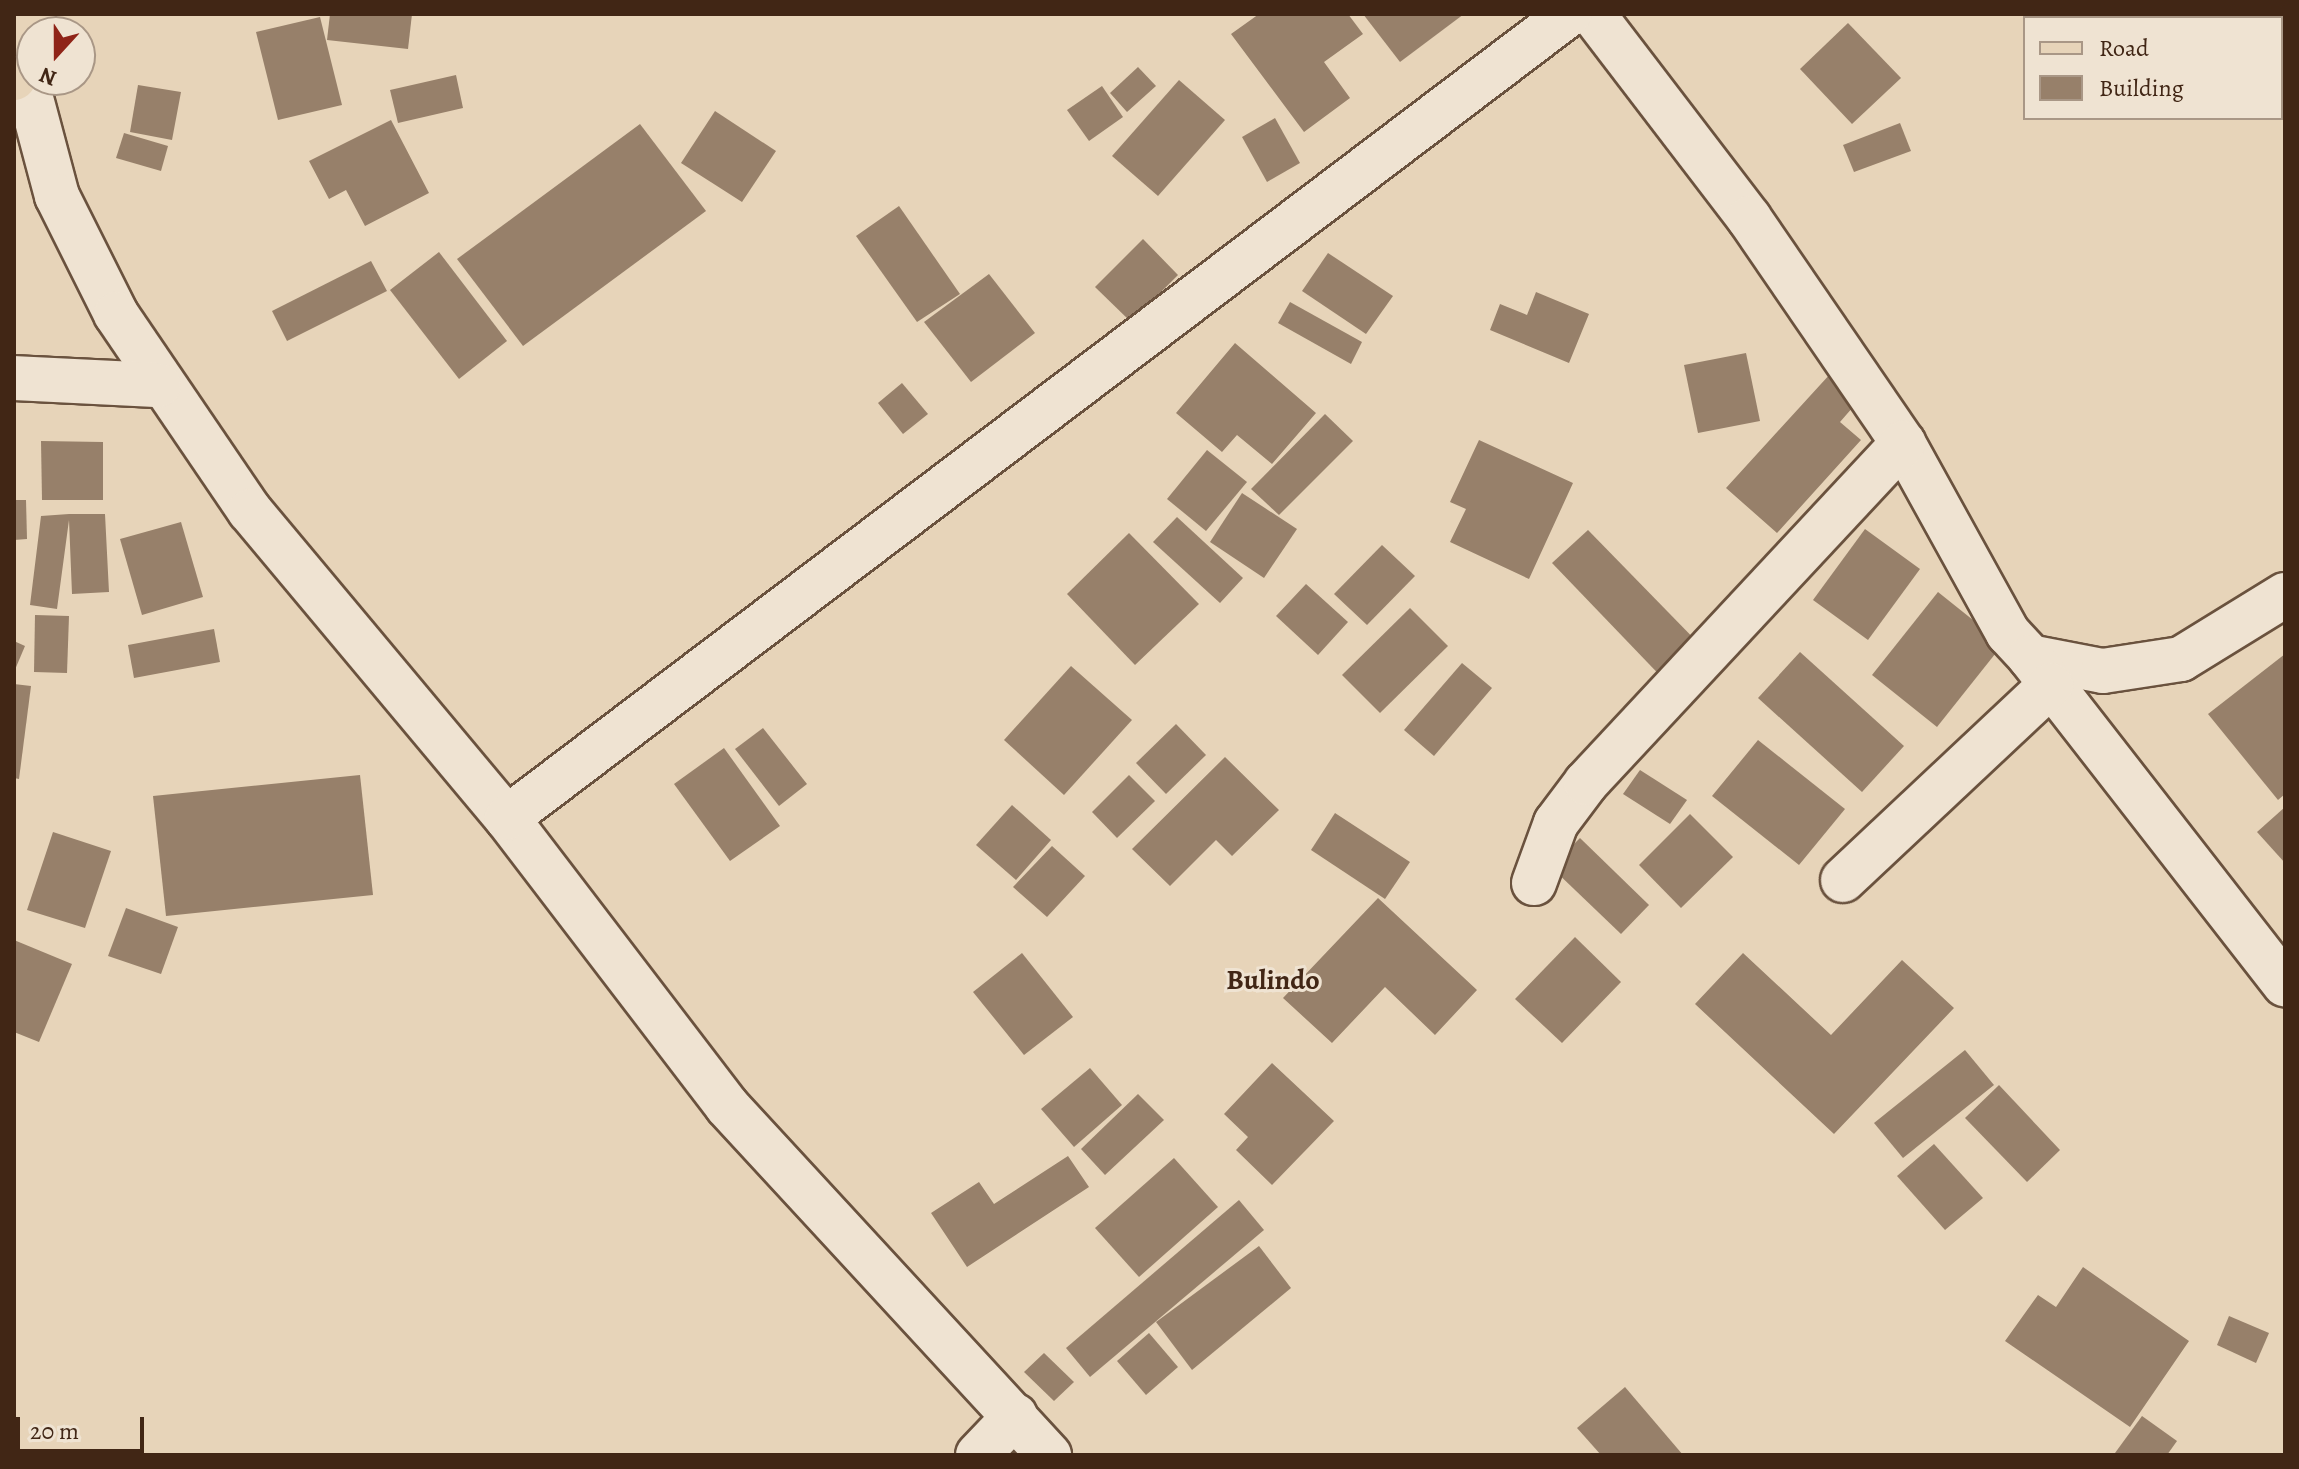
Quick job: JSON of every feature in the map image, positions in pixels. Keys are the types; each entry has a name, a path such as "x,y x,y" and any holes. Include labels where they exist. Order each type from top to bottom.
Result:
{"street":[{"path":"507,818 1569,14"},
{"path":"1593,14 1749,218 1903,443 2008,633 2285,984"},
{"path":"26,96 57,196 159,385 386,681 507,818 727,1106 1049,1455"},
{"path":"14,378 159,385"},
{"path":"1534,883 1556,823 1586,783 1903,443"},
{"path":"1843,880 2040,671 2103,671 2181,659 2285,595"},
{"path":"978,1455 1015,1416"}],"building":[{"path":"330,14 412,14 408,49 327,40"},
{"path":"1259,14 1348,14 1363,34 1324,62 1350,98 1304,132 1231,34"},
{"path":"1363,14 1464,14 1400,62"},
{"path":"320,17 342,105 278,120 256,32"},
{"path":"1848,23 1901,78 1852,124 1800,69"},
{"path":"1138,67 1156,86 1127,112 1110,93"},
{"path":"456,75 463,108 398,123 390,90"},
{"path":"1179,80 1225,120 1158,196 1112,156"},
{"path":"138,85 181,92 172,140 130,132"},
{"path":"1102,86 1123,117 1089,141 1067,110"},
{"path":"715,111 776,151 742,202 681,163"},
{"path":"1275,118 1300,163 1267,182 1242,137"},
{"path":"391,120 429,193 365,226 346,190 329,199 309,161"},
{"path":"1900,123 1911,151 1854,172 1843,145"},
{"path":"640,124 706,211 523,346 457,259"},
{"path":"124,133 168,146 161,171 116,158"},
{"path":"899,206 960,294 917,322 856,236"},
{"path":"1143,239 1178,275 1131,322 1095,287"},
{"path":"439,252 507,341 459,379 390,290"},
{"path":"1328,253 1393,296 1366,334 1302,291"},
{"path":"371,261 387,291 287,341 272,311"},
{"path":"989,274 1035,333 971,382 924,322"},
{"path":"1536,292 1589,314 1569,363 1490,330 1500,304 1527,315"},
{"path":"1290,302 1362,342 1351,364 1278,323"},
{"path":"1235,343 1316,413 1272,464 1237,435 1222,452 1176,413"},
{"path":"1746,353 1760,421 1698,433 1684,365"},
{"path":"1831,373 1860,399 1840,422 1861,440 1777,533 1726,488"},
{"path":"902,383 928,414 903,434 878,403"},
{"path":"1325,414 1353,441 1279,515 1251,489"},
{"path":"1479,440 1573,483 1529,579 1450,542 1466,509 1450,502"},
{"path":"41,441 103,442 103,500 42,500"},
{"path":"1207,450 1247,482 1206,531 1167,499"},
{"path":"1242,493 1297,529 1264,578 1210,542"},
{"path":"14,500 26,500 27,539 14,540"},
{"path":"105,514 109,592 72,594 69,520 57,609 30,605 41,516"},
{"path":"1177,517 1243,578 1220,603 1153,542"},
{"path":"181,522 203,597 142,615 120,539"},
{"path":"1865,529 1920,569 1868,640 1813,600"},
{"path":"1588,530 1708,653 1672,688 1552,563"},
{"path":"1129,533 1199,604 1135,665 1067,594"},
{"path":"1382,545 1415,576 1367,625 1334,594"},
{"path":"1306,584 1348,622 1318,655 1276,616"},
{"path":"1938,592 2003,644 1937,727 1872,675"},
{"path":"1410,608 1448,646 1380,713 1342,675"},
{"path":"35,615 69,616 67,673 34,672"},
{"path":"214,629 220,662 134,678 128,645"},
{"path":"14,641 25,646 14,672"},
{"path":"1800,652 1904,746 1862,792 1758,698"},
{"path":"2285,654 2285,794 2278,800 2208,714"},
{"path":"1462,663 1492,688 1434,756 1404,730"},
{"path":"1071,666 1132,720 1064,795 1004,740"},
{"path":"14,684 31,686 19,779 14,778"},
{"path":"1176,724 1206,755 1166,794 1136,763"},
{"path":"763,728 807,784 779,806 735,749"},
{"path":"1758,740 1845,809 1799,865 1712,796"},
{"path":"724,748 780,826 730,861 674,784"},
{"path":"1225,757 1279,810 1232,856 1216,840 1170,886 1132,849"},
{"path":"1640,770 1687,800 1670,824 1623,794"},
{"path":"360,775 373,895 166,916 153,796"},
{"path":"1129,775 1155,801 1117,838 1092,812"},
{"path":"1012,805 1051,840 1016,880 976,845"},
{"path":"2285,807 2285,863 2257,832"},
{"path":"1335,813 1410,862 1385,899 1311,850"},
{"path":"1690,814 1733,857 1681,908 1639,865"},
{"path":"53,832 111,851 85,928 27,910"},
{"path":"1580,838 1649,905 1621,934 1551,867"},
{"path":"1052,846 1085,876 1047,917 1013,887"},
{"path":"1378,898 1477,990 1435,1035 1385,987 1332,1043 1283,998"},
{"path":"126,908 178,927 161,974 108,956"},
{"path":"1575,937 1621,982 1562,1043 1515,999"},
{"path":"14,940 72,964 39,1042 14,1032"},
{"path":"1022,953 1073,1017 1024,1055 973,992"},
{"path":"1743,953 1831,1035 1902,960 1954,1008 1834,1134 1695,1004"},
{"path":"1965,1050 1994,1085 1903,1158 1874,1123"},
{"path":"1272,1063 1334,1121 1272,1185 1236,1150 1248,1137 1224,1114"},
{"path":"1090,1068 1122,1105 1074,1147 1041,1109"},
{"path":"1999,1085 2060,1150 2027,1182 1965,1118"},
{"path":"1138,1094 1164,1120 1105,1175 1081,1149"},
{"path":"1934,1144 1983,1198 1945,1230 1897,1176"},
{"path":"1068,1156 1089,1187 967,1267 931,1213 979,1182 994,1204"},
{"path":"1174,1158 1218,1207 1139,1277 1095,1228"},
{"path":"1239,1200 1264,1230 1090,1377 1066,1348"},
{"path":"1259,1246 1291,1288 1192,1370 1156,1322"},
{"path":"2083,1267 2189,1341 2130,1427 2005,1341 2038,1295 2056,1307"},
{"path":"2229,1316 2269,1333 2256,1363 2217,1345"},
{"path":"1149,1333 1178,1367 1146,1395 1117,1361"},
{"path":"1044,1353 1074,1382 1054,1401 1024,1372"},
{"path":"1625,1387 1683,1455 1601,1455 1577,1428"},
{"path":"2142,1416 2177,1441 2167,1455 2115,1453"}],"district":[{"name":"Bulindo","path":"1273,980"}]}
